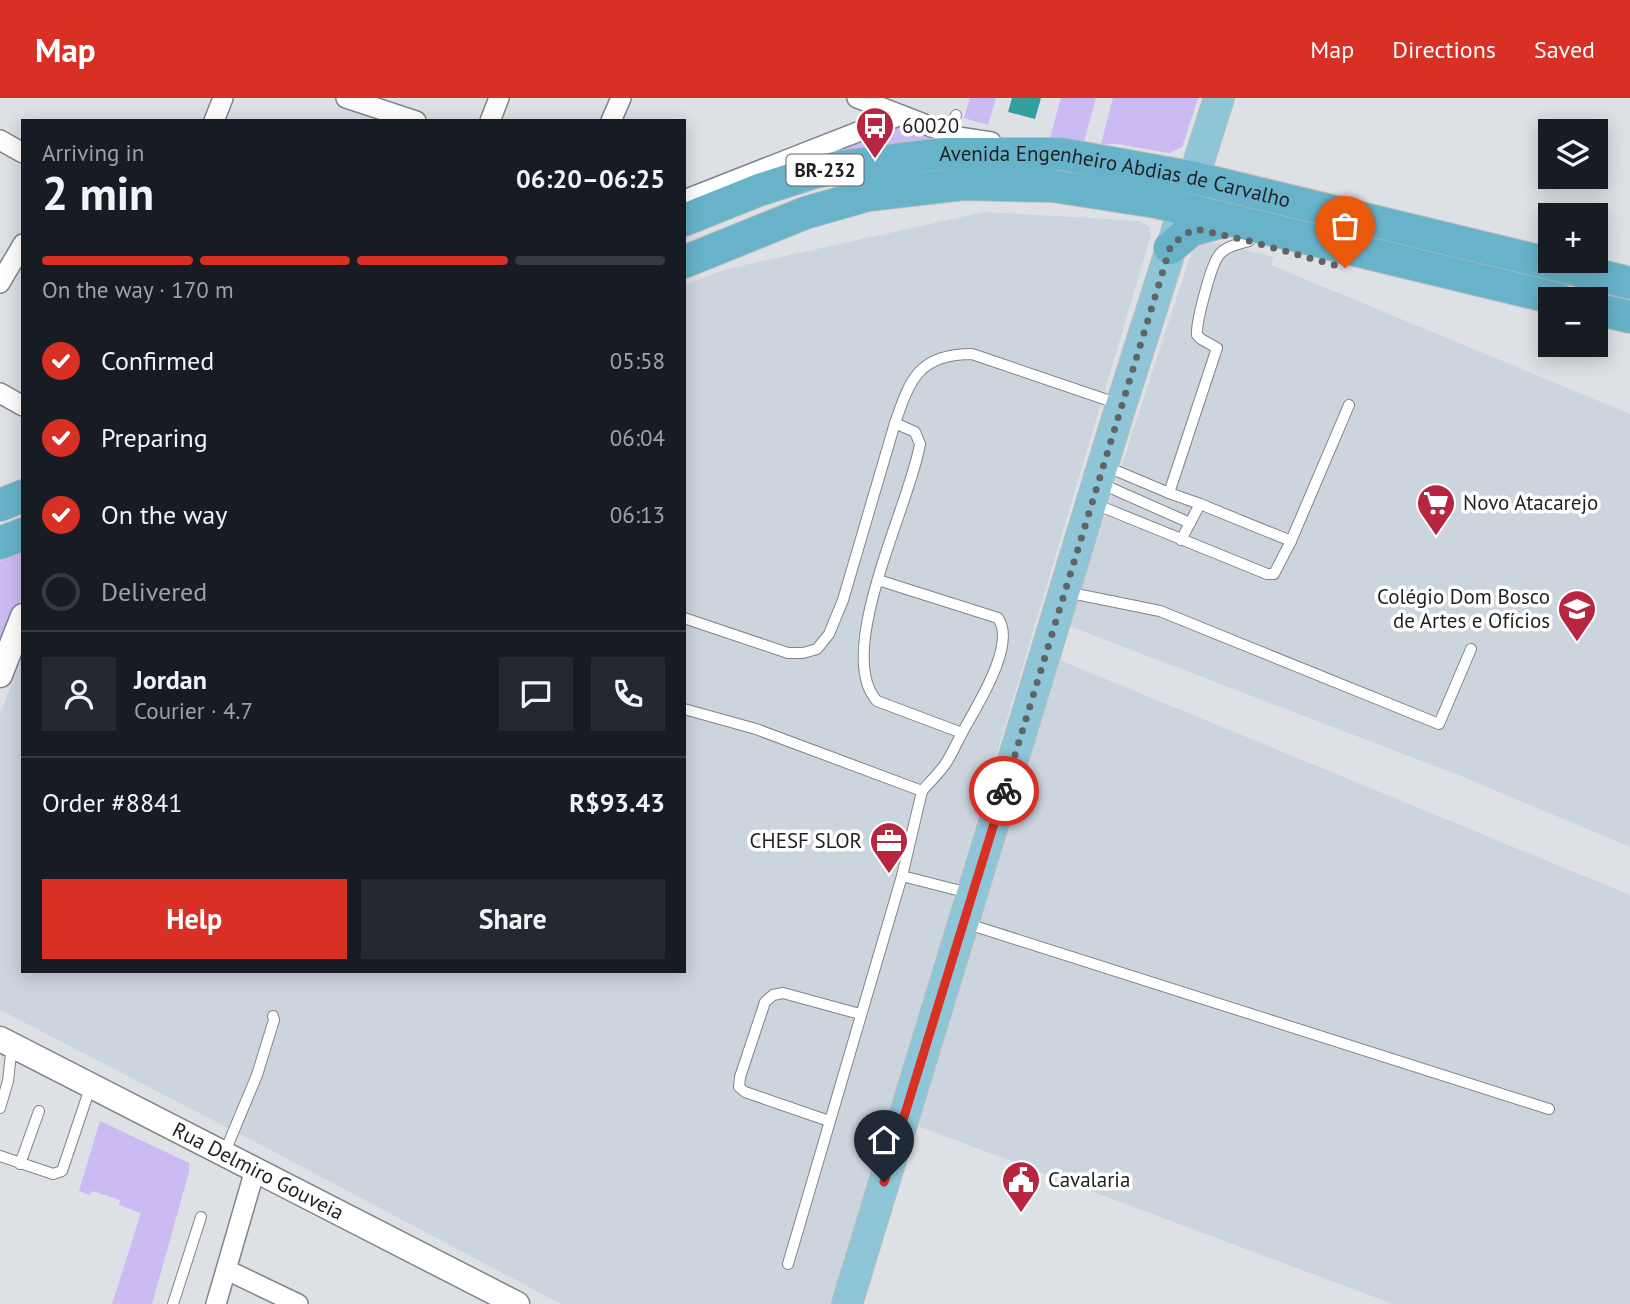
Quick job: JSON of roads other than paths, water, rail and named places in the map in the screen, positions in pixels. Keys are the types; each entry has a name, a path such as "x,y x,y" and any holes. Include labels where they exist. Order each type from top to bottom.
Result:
{"highway":[{"name":"Avenida Engenheiro Abdias de Carvalho","path":"686,219 759,190 815,172 941,154 959,135 1170,173 1630,283"},
{"path":"959,135 975,166 972,175 963,184"},
{"path":"963,184 1019,163 1072,156"},
{"name":"Avenida Engenheiro Abdias de Carvalho","path":"686,261 805,213 869,195 963,184 1053,186 1170,173"},
{"name":"Avenida Engenheiro Abdias de Carvalho","path":"1170,173 1190,218 1449,272 1538,294"},
{"path":"1170,173 1157,214 1163,223 1170,248 1183,235 1190,218"},
{"path":"1449,272 1508,253"},
{"path":"1608,312 1630,317"},
{"path":"0,505 21,497"},
{"path":"0,543 21,535"}],"main road":[{"path":"1190,218 1170,173 1219,98"},
{"path":"847,1304 1170,248"}],"street":[{"path":"215,119 223,98"},
{"path":"491,119 499,98"},
{"path":"612,119 621,98"},
{"path":"845,136 856,117 850,98"},
{"path":"857,98 959,135"},
{"path":"356,105 408,119"},
{"path":"686,199 901,116"},
{"path":"0,141 21,152"},
{"path":"0,284 21,247"},
{"path":"0,393 21,405"},
{"path":"0,675 21,621"},
{"name":"Rua Delmiro Gouveia","path":"6,1042 517,1304"},
{"path":"216,1304 255,1170"},
{"path":"227,1270 298,1304"}],"lane":[{"path":"1169,493 1217,348 1201,340 1198,335 1202,304 1216,258 1230,247 1241,230"},
{"path":"686,619 788,653 817,649 829,634 843,600 907,390 916,374 930,362 951,354 972,354 1121,405"},
{"path":"1098,484 1181,540 1274,573 1278,570 1291,541 1349,405"},
{"path":"895,424 915,432 920,444 870,609 863,653 871,695 883,705 962,733"},
{"path":"1098,484 1169,493 1291,541"},
{"path":"1098,484 1190,523"},
{"path":"1181,540 1200,504"},
{"path":"788,1264 902,876 922,791 945,764 986,689 1003,639 1002,623 998,618 878,580"},
{"path":"1065,592 1160,611 1439,724 1471,649"},
{"path":"686,710 757,729 922,791"},
{"path":"902,876 973,894"},
{"path":"964,923 1549,1109"},
{"path":"829,1121 745,1092 739,1087 740,1077 765,1002 773,995 783,993 860,1014"},
{"path":"224,1155 257,1074 273,1016"},
{"path":"0,1108 8,1081 6,1042"},
{"path":"0,1156 53,1174 62,1171 91,1086"},
{"path":"20,1164 39,1111"},
{"path":"173,1304 201,1217"}],"water":[{"path":"1012,98 1041,98 1035,119 1008,112"}],"place":[{"name":"60020","path":"875,160"},
{"name":"Novo Atacarejo","path":"1436,537"},
{"name":"Colégio Dom Bosco de Artes e Ofícios","path":"1577,643"},
{"name":"CHESF SLOR","path":"889,875"},
{"name":"Cavalaria","path":"1021,1214"}]}
